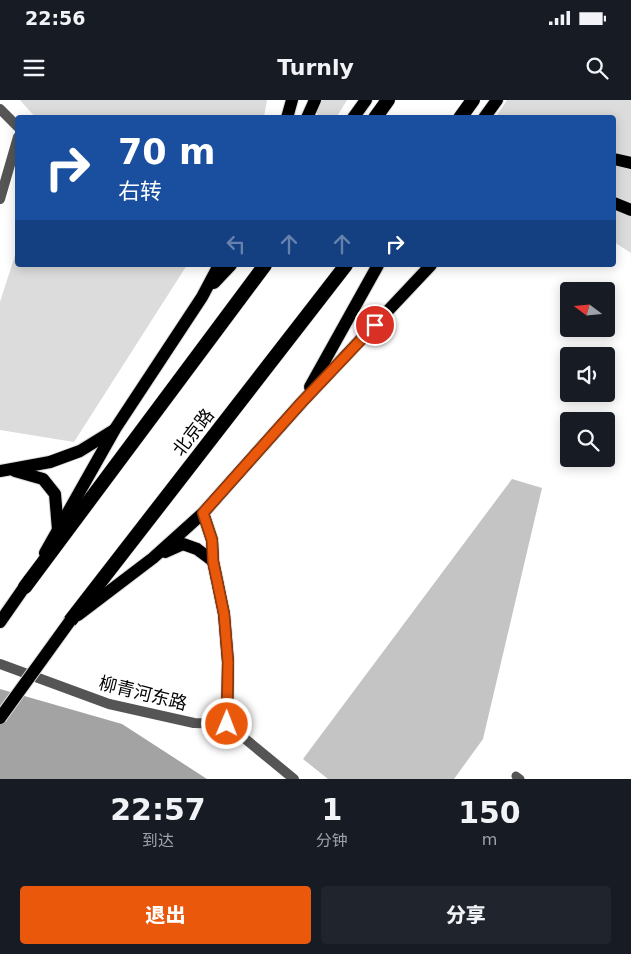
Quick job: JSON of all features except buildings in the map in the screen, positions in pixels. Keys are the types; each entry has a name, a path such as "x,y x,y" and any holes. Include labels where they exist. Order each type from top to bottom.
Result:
{"highway":[{"path":"377,115 388,100"},
{"path":"462,115 474,100"},
{"path":"25,588 264,267"},
{"name":"北京路","path":"70,621 344,267"}],"main road":[{"path":"289,115 292,100"},
{"path":"308,115 316,100"},
{"path":"355,115 366,100"},
{"path":"486,115 497,100"},
{"path":"616,159 631,163"},
{"path":"616,204 631,210"},
{"path":"0,622 25,588 115,429 202,297 218,267"},
{"path":"202,297 229,267"},
{"path":"302,402 377,267"},
{"path":"388,313 422,267"},
{"path":"0,718 70,621 153,558 203,513 302,402 430,267"},
{"path":"5,470 50,462 80,451 115,429"},
{"path":"5,470 43,478 55,494 58,530"},
{"path":"203,513 212,540 213,561 224,614 228,662 227,724"},
{"path":"153,558 183,544 197,550 213,561"}],"street":[{"path":"0,109 15,124"},
{"path":"0,199 15,147"},
{"name":"柳青河东路","path":"0,664 109,704 194,723 227,724"},
{"path":"227,724 294,779"}],"shaded area":[{"path":"20,100 267,100 264,115 33,115"},
{"path":"314,100 347,100 338,115 318,115"},
{"path":"507,100 631,100 631,253 616,243 616,115 497,115"},
{"path":"15,255 15,267 186,267 74,442 0,430 0,302"},
{"path":"0,689 122,724 207,779 0,779"}],"route":[{"path":"227,724 228,662 224,614 213,561 212,540 203,513 302,402 375,325"}]}
